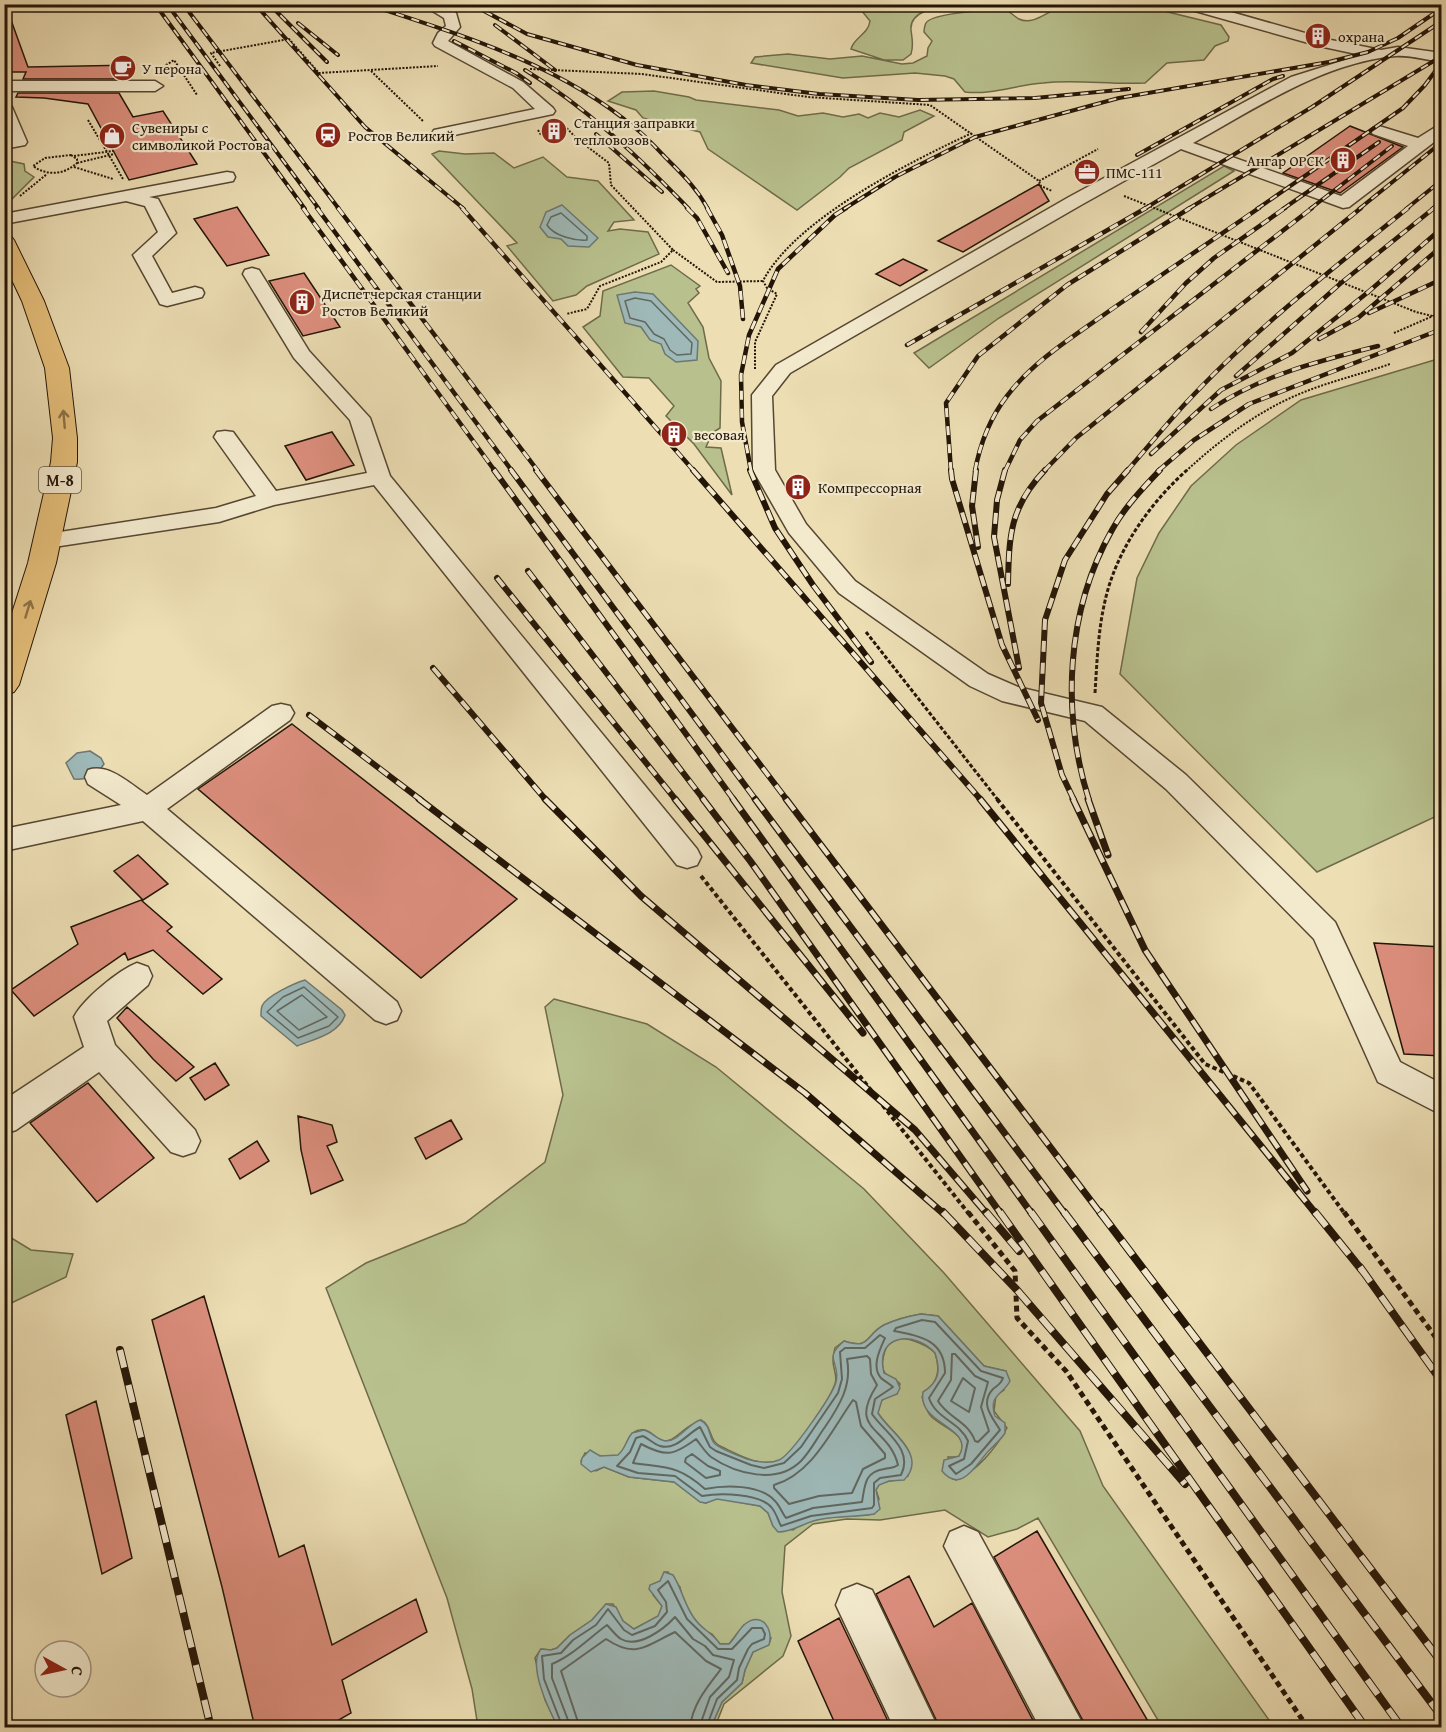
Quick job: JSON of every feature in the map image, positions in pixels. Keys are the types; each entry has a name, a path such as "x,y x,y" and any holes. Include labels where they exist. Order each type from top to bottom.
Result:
{"highway":[{"name":"М-8","path":"4,685 47,541 64,462 65,438 57,368 7,226"},
{"name":"М-8","path":"4,284 36,369 44,416 42,466 36,497 4,606"}],"lane":[{"path":"428,4 450,16 453,27 443,36 440,43 518,85 548,111 518,123 440,134"},
{"path":"1186,4 1324,43 1381,54"},
{"path":"1442,58 1398,51 1342,64 1296,80 1179,143 783,369 762,395 764,470 797,528 847,587 979,680 1011,695 1093,714 1176,782 1325,931 1389,1072 1442,1101"},
{"path":"4,86 155,86"},
{"path":"4,107 12,143"},
{"path":"1179,143 1343,203 1442,128"},
{"path":"1379,131 1419,144"},
{"path":"7,226 126,189 227,177"},
{"path":"126,189 152,203 177,251"},
{"path":"168,233 142,255 167,300 195,293"},
{"path":"252,274 301,354 360,418 379,477 687,857"},
{"path":"225,437 270,499"},
{"path":"47,541 219,515 270,499 379,477"},
{"path":"4,840 63,829 148,808 281,713"},
{"path":"99,777 148,808 386,1011"},
{"path":"137,976 90,1017 102,1053 183,1141"},
{"path":"4,1119 102,1053"},
{"path":"964,1546 1064,1728"},
{"path":"857,1605 917,1728"}],"path":[{"path":"220,66 211,53 289,39 319,73 423,65 642,74 808,97 930,105 1039,181 1041,186 1058,194"},
{"path":"174,60 197,95"},
{"path":"370,70 425,123"},
{"path":"88,120 126,189"},
{"path":"561,122 609,163 611,185 673,250 717,282 763,280"},
{"path":"763,280 770,266 827,213 902,165 972,133"},
{"path":"1039,181 1098,149"},
{"path":"108,153 77,163 66,170 47,173 35,169 34,164 53,156 113,152"},
{"path":"74,156 77,163"},
{"path":"7,226 10,204 47,173"},
{"path":"1101,187 1416,312 1432,316"},
{"path":"566,314 587,309 600,286 661,262 673,250"},
{"path":"755,378 755,342 777,294 767,288 763,280"},
{"path":"1394,333 1442,312"},
{"path":"1093,714 1098,640 1109,588 1130,541 1161,495 1248,420 1296,396 1390,364"},
{"path":"4,386 10,449 4,484"},
{"path":"860,624 1205,1064 1249,1083 1442,1346"},
{"path":"687,857 1016,1271 1017,1318 1066,1371 1308,1728"}],"green space":[{"path":"1069,4 1139,5 1221,25 1229,37 1228,41 1215,46 1204,60 1167,63 1145,83 1055,82 975,93 965,92 954,79 945,76 915,73 843,78 751,63 755,57 788,54 830,59 862,56 902,64 913,63 927,56 932,41 924,31 930,20 949,14 1003,8 1025,21 1038,18"},
{"path":"857,5 952,5 926,11 915,18 911,30 913,45 911,54 903,60 884,60 851,49 867,30 870,21"},
{"path":"654,91 696,100 779,110 798,116 823,113 843,117 859,114 868,118 880,113 899,117 920,110 934,116 904,132 902,140 849,168 797,210 708,149 700,132 643,118 636,110 608,101 622,92"},
{"path":"439,151 465,154 494,153 514,168 543,157 567,177 598,181 634,220 614,222 608,231 620,229 648,232 659,254 587,286 576,295 553,301 507,246 517,243 432,154"},
{"path":"5,160 24,164 25,171 34,177 6,205"},
{"path":"1224,166 1234,171 999,318 929,368 914,353"},
{"path":"671,265 700,286 696,289 699,293 688,303 703,327 709,358 721,381 720,428 712,433 706,447 721,448 732,495 694,444 666,416 674,406 649,378 623,377 583,327 600,316 603,291"},
{"path":"1441,358 1441,814 1317,872 1120,674 1137,578 1159,533 1191,486 1236,445 1301,400"},
{"path":"554,999 647,1024 716,1067 864,1189 944,1273 1080,1431 1103,1486 1274,1727 1162,1727 1038,1518 1017,1529 988,1537 945,1510 880,1520 847,1519 813,1524 785,1546 782,1592 791,1636 783,1656 724,1704 715,1727 711,1727 722,1702 742,1683 753,1652 769,1644 771,1638 744,1625 729,1644 720,1644 712,1634 702,1629 683,1601 680,1587 668,1572 665,1572 653,1595 662,1606 659,1616 634,1629 623,1621 613,1604 606,1604 592,1620 570,1635 557,1648 541,1649 535,1658 545,1700 558,1727 478,1727 472,1689 447,1598 326,1288 366,1263 465,1223 545,1162 563,1095 545,1007","holes":["921,1314 938,1316 984,1366 1006,1371 1004,1390 996,1395 994,1411 1007,1428 985,1458 971,1471 956,1480 948,1457 959,1457 962,1442 954,1432 930,1415 922,1397 931,1387 938,1372 935,1353 907,1339 891,1341 884,1356 883,1370 900,1384 897,1394 887,1396 879,1403 878,1413 907,1448 911,1466 908,1476 879,1484 876,1490 879,1499 874,1514 821,1519 793,1530 773,1526 768,1513 760,1506 717,1498 706,1503 701,1502 674,1482 629,1477 604,1467 596,1471 581,1461 585,1453 608,1457 617,1456 631,1435 640,1430 645,1430 660,1440 668,1441 701,1420 718,1445 756,1461 778,1461 785,1457 801,1439 831,1392 836,1381 833,1361 835,1348 844,1341 864,1343 878,1329 897,1320"]},
{"path":"4,1222 8,1236 31,1250 73,1254 66,1277 5,1306"}],"water":[{"path":"562,205 598,238 589,247 568,246 561,239 548,237 540,227 546,212"},
{"path":"635,292 653,294 698,341 697,360 676,362 665,354 661,344 650,340 641,327 625,323 617,295"},
{"path":"90,751 101,758 104,764 98,772 91,776 74,779 66,763 77,753"},
{"path":"305,980 345,1015 332,1031 297,1046 261,1016 261,1010 265,1002 275,994"},
{"path":"921,1314 938,1316 984,1366 1006,1371 1010,1381 993,1404 995,1416 1005,1423 1005,1433 972,1471 961,1479 955,1480 942,1471 944,1460 959,1456 962,1446 960,1438 928,1412 924,1403 923,1392 937,1376 938,1365 935,1353 917,1341 907,1339 890,1343 885,1350 882,1360 884,1373 896,1379 900,1388 897,1394 882,1400 878,1413 905,1444 912,1462 911,1471 904,1480 889,1481 879,1485 876,1490 880,1509 874,1514 822,1519 778,1532 768,1513 760,1506 717,1499 706,1503 700,1502 674,1482 629,1477 604,1467 591,1472 581,1464 582,1458 590,1450 600,1456 618,1455 632,1433 644,1430 666,1441 700,1420 708,1427 714,1443 725,1450 755,1461 779,1460 801,1437 833,1389 837,1375 833,1357 838,1347 844,1341 864,1343 884,1325"},
{"path":"664,1572 673,1575 694,1618 720,1644 729,1644 745,1624 756,1619 761,1620 768,1627 769,1645 753,1652 742,1683 722,1702 711,1727 558,1727 545,1699 538,1676 537,1656 541,1649 557,1648 570,1635 592,1620 606,1604 616,1607 623,1621 634,1629 658,1616 662,1606 649,1589 650,1585 660,1581"}],"building":[{"path":"7,9 28,67 135,65 126,79 23,79 26,72 4,72 4,10"},
{"path":"18,93 119,93 133,117 163,111 197,164 129,180 88,104 16,97"},
{"name":"Ангар ОРСК","path":"1350,126 1403,147 1340,193 1283,173"},
{"path":"1039,184 1049,201 963,252 938,241"},
{"path":"237,207 269,255 227,266 194,219"},
{"path":"903,259 927,270 900,286 876,274"},
{"name":"Диспетчерская станции Ростов Великий","path":"304,273 340,327 303,336 269,281"},
{"path":"332,432 354,465 306,480 285,446"},
{"path":"292,724 517,899 421,978 198,789"},
{"path":"138,855 168,884 143,900 114,871"},
{"path":"141,900 172,927 167,931 222,979 203,994 153,950 128,960 125,953 34,1016 11,990 78,944 71,927"},
{"path":"1374,943 1442,947 1442,1056 1404,1054"},
{"path":"127,1007 194,1067 176,1081 117,1018"},
{"path":"215,1063 229,1085 205,1100 190,1078"},
{"path":"88,1083 154,1158 97,1202 30,1123"},
{"path":"298,1116 332,1125 337,1142 327,1146 343,1180 311,1194 301,1150"},
{"path":"451,1120 462,1139 426,1159 415,1138"},
{"path":"257,1141 269,1161 240,1179 229,1159"},
{"path":"204,1296 279,1557 304,1545 332,1645 416,1599 427,1632 342,1680 351,1713 325,1728 255,1728 222,1587 152,1320"},
{"path":"96,1401 132,1558 102,1574 66,1415"},
{"path":"1037,1531 1152,1728 1087,1728 994,1557"},
{"path":"909,1576 934,1627 972,1603 1037,1728 940,1728 876,1594"},
{"path":"839,1618 891,1728 837,1728 798,1641"}],"railway":[{"path":"155,4 305,209"},
{"path":"167,4 319,209"},
{"path":"183,4 339,209"},
{"path":"255,4 365,127 464,209"},
{"path":"269,4 327,62"},
{"path":"366,4 507,53 574,86 606,106 643,134 688,181 708,209"},
{"path":"471,4 527,34 637,65 746,85 819,94 918,100 1035,98 1129,89"},
{"path":"844,209 895,177 975,137 1119,98 1329,62 1368,52 1398,38 1442,8"},
{"path":"1144,209 1312,107 1442,21"},
{"path":"298,23 338,55"},
{"path":"495,25 555,70"},
{"path":"454,41 516,73 530,83"},
{"path":"1188,209 1442,56"},
{"path":"1257,209 1403,108 1425,85 1442,62"},
{"path":"525,70 569,100 612,134 689,209"},
{"path":"1137,155 1273,79 1283,76"},
{"path":"596,134 662,192"},
{"path":"1283,209 1379,142"},
{"path":"1359,209 1442,142"},
{"path":"1310,209 1392,146"},
{"path":"1406,209 1442,180"},
{"path":"1432,209 1442,201"},
{"path":"303,208 495,471"},
{"path":"317,208 512,471"},
{"path":"338,208 538,471"},
{"path":"462,208 694,471"},
{"path":"687,208 697,218 728,273"},
{"path":"707,208 722,235 740,286 743,319"},
{"path":"751,471 742,422 741,375 749,335 778,269 835,215 846,208"},
{"path":"907,345 1146,208"},
{"path":"951,471 946,403 978,356 1067,285 1190,208"},
{"path":"975,471 991,422 1007,396 1030,371 1070,338 1259,208"},
{"path":"1141,332 1186,283 1214,258 1285,208"},
{"path":"1005,471 1020,440 1037,421 1312,208"},
{"path":"1044,471 1076,438 1361,208"},
{"path":"1127,471 1184,405 1236,352 1292,302 1408,208"},
{"path":"1236,376 1341,283 1434,208"},
{"path":"1151,454 1221,390 1292,353 1367,293 1442,228"},
{"path":"1319,339 1358,318 1442,246"},
{"path":"1369,313 1442,279"},
{"path":"1158,471 1194,440 1249,404 1442,329"},
{"path":"1211,409 1250,387 1292,370 1378,346"},
{"path":"494,470 734,800"},
{"path":"511,470 756,800"},
{"path":"536,470 787,800"},
{"path":"693,470 981,800"},
{"path":"750,470 775,528 813,585 871,662"},
{"path":"951,470 1002,645 1038,720"},
{"path":"976,470 972,506 978,547"},
{"path":"1005,470 997,500 994,537 1019,668"},
{"path":"1008,584 1009,551 1018,509 1033,484 1045,470"},
{"path":"1074,800 1062,775 1041,703 1045,620 1065,560 1107,494 1128,470"},
{"path":"1089,800 1074,732 1073,662 1077,628 1085,594 1112,530 1128,506 1160,470"},
{"path":"528,571 704,800"},
{"path":"497,578 676,800"},
{"path":"433,668 546,800"},
{"path":"309,715 421,800"},
{"path":"419,799 805,1093 944,1214"},
{"path":"545,799 641,896 915,1130 987,1214"},
{"path":"675,799 863,1033"},
{"path":"703,799 751,862 1001,1214"},
{"path":"733,799 1032,1214"},
{"path":"755,799 1065,1214"},
{"path":"786,799 1101,1214"},
{"path":"980,799 1316,1214"},
{"path":"1073,799 1145,950 1307,1191"},
{"path":"1088,799 1108,855"},
{"path":"943,1212 1017,1290 1185,1484"},
{"path":"986,1212 1019,1251"},
{"path":"1000,1212 1366,1728"},
{"path":"1031,1212 1402,1728"},
{"path":"1064,1212 1442,1717"},
{"path":"1100,1212 1442,1663"},
{"path":"1315,1212 1365,1274"},
{"path":"1360,1267 1365,1274"},
{"path":"1365,1274 1442,1382"},
{"path":"120,1350 211,1728"}],"place":[{"name":"охрана","path":"1318,36"},
{"name":"У перона","path":"123,68"},
{"name":"Станция заправки тепловозов","path":"554,131"},
{"name":"Ростов Великий","path":"328,135"},
{"name":"Сувениры с символикой Ростова","path":"112,136"},
{"name":"Ангар ОРСК","path":"1343,160"},
{"name":"ПМС-111","path":"1087,172"},
{"name":"Диспетчерская станции Ростов Великий","path":"302,302"},
{"name":"весовая","path":"674,434"},
{"name":"Компрессорная","path":"798,487"}]}
